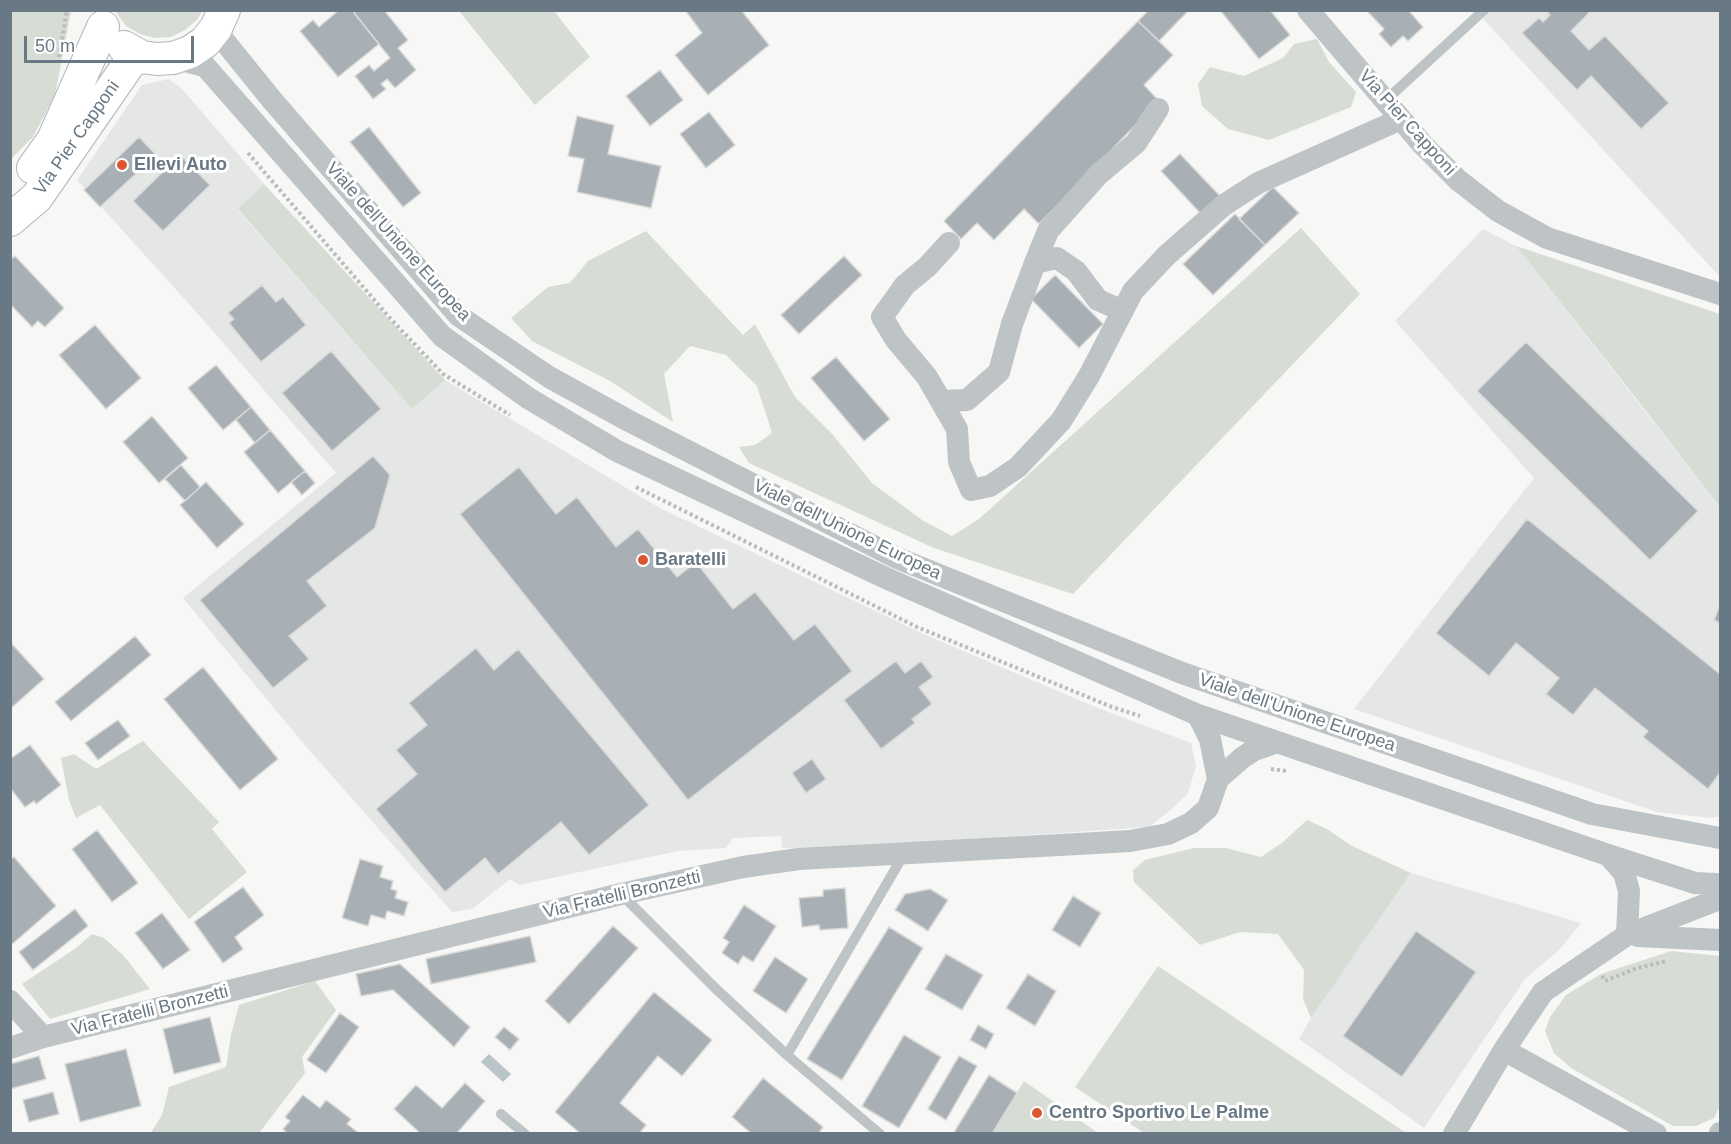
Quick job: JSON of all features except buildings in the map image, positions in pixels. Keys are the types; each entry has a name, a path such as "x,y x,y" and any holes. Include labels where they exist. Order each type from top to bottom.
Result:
{"main road":[{"path":"100,19 120,46 157,57"},
{"name":"Via Pier Capponi","path":"10,194 18,187 53,140 100,19"},
{"name":"Via Pier Capponi","path":"10,220 37,197 131,62 190,52 205,42 220,19"}],"street":[{"name":"Via Pier Capponi","path":"1308,10 1423,145 1458,180 1498,211 1546,238 1720,294"},
{"name":"Viale dell'Unione Europea","path":"220,19 221,37 272,100 459,316 549,377 629,421 897,558 1182,673 1592,814 1720,838"},
{"name":"Viale dell'Unione Europea","path":"157,57 205,66 442,336 528,398 617,451 878,574 1198,715 1608,855 1719,890"},
{"path":"942,401 967,400 999,372 1012,324 1048,231 1099,174 1136,143 1158,109"},
{"path":"949,243 927,267 905,285 882,317 896,340 927,377 957,429 959,462 971,490 990,486 1018,467 1061,421 1089,376 1133,291 1167,255 1224,205 1267,179 1401,119"},
{"path":"1035,263 1057,258 1076,270 1098,300 1123,311"},
{"path":"1198,715 1210,739 1218,779"},
{"name":"Via Fratelli Bronzetti","path":"10,1048 43,1037 621,894 765,864 799,859 1130,841 1168,834 1191,823 1208,808 1218,779 1242,758 1254,750 1277,742"},
{"path":"1608,855 1624,873 1629,891 1628,935"},
{"path":"1454,1134 1504,1050 1543,992 1628,935 1719,890"},
{"path":"1628,935 1720,940"},
{"path":"10,1001 43,1037"},
{"path":"1504,1050 1656,1134"}],"lane":[{"path":"1385,101 1484,10"},
{"path":"787,1055 904,854"},
{"path":"621,894 714,987 787,1055 880,1134"},
{"path":"501,1114 525,1134"}],"path":[{"path":"1270,768 1293,771"},
{"path":"1605,981 1637,968 1674,960"}],"shaded area":[{"path":"11,10 71,11 55,95 33,137 11,159"},
{"path":"115,11 202,11 197,20 185,30 171,37 155,38 140,34 126,26"},
{"path":"459,11 554,11 590,57 535,105"},
{"path":"1476,11 1720,11 1720,275 1718,275"},
{"path":"1317,39 1329,62 1356,92 1351,107 1269,140 1228,129 1202,106 1198,84 1210,67 1244,76 1283,58 1294,44"},
{"path":"169,79 183,90 264,184 238,210 412,409 445,380 660,508 928,636 1098,708 1191,743 1196,766 1188,793 1149,827 816,849 782,848 781,836 733,838 726,848 678,851 519,885 510,879 472,909 452,912 303,743 183,598 336,473 198,314 77,180 142,85"},
{"path":"264,184 445,380 412,409 238,209"},
{"path":"1301,228 1360,294 1073,594 934,548 749,463 739,447 755,445 772,433 757,386 726,355 690,346 664,374 673,422 610,381 532,341 511,318 548,287 570,283 588,261 646,231 743,335 755,324 795,397 833,435 872,483 922,520 952,536 979,519"},
{"path":"1483,229 1516,246 1720,507 1720,816 1711,818 1657,812 1354,709 1534,478 1395,321"},
{"path":"1516,246 1720,314 1720,507 1632,393"},
{"path":"143,741 219,822 212,829 247,872 189,919 100,805 76,818 69,800 61,758 74,754 96,769"},
{"path":"1307,820 1327,829 1352,846 1411,873 1311,1018 1303,999 1304,970 1278,934 1240,932 1200,945 1134,882 1133,870 1145,860 1194,848 1226,848 1261,857 1283,842"},
{"path":"1411,873 1581,923 1559,950 1525,979 1424,1128 1299,1039"},
{"path":"92,934 104,938 123,955 150,989 50,1019 22,984 76,948"},
{"path":"1671,951 1720,956 1720,1106 1714,1118 1696,1126 1673,1126 1571,1068 1554,1053 1545,1031 1550,1017 1566,995 1601,974"},
{"path":"1158,966 1406,1133 1144,1133 1075,1087"},
{"path":"315,981 336,1010 302,1057 305,1073 259,1133 150,1134 162,1115 169,1087 226,1067 239,1005"},
{"path":"489,1054 511,1074 503,1082 481,1062"},
{"name":"Centro Sportivo Le Palme","path":"1024,1081 1098,1133 992,1134"}],"place":[{"name":"Ellevi Auto","path":"122,165"},
{"name":"Baratelli","path":"643,560"},
{"name":"Centro Sportivo Le Palme","path":"1037,1113"}]}
